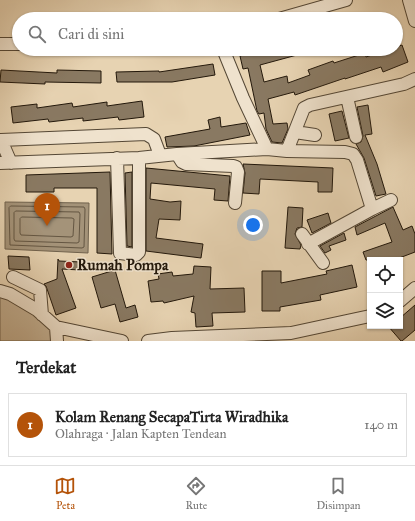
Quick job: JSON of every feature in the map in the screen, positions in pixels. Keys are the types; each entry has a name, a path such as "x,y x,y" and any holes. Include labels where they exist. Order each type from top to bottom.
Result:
{"street":[{"path":"304,12 346,0"},
{"path":"409,0 415,21"},
{"path":"0,44 12,44"},
{"path":"227,56 243,98 267,149"},
{"path":"287,151 304,108 310,105 404,84 415,79"},
{"path":"347,97 356,137"},
{"path":"295,132 315,135"},
{"path":"160,155 154,140 146,134 0,139 6,163 139,158 160,155 267,149 287,151 345,152 353,154 357,160 372,209"},
{"path":"177,154 182,162 186,164 236,167 238,172 235,203"},
{"path":"117,158 120,253 136,255 139,252 139,158"},
{"path":"323,264 305,239 391,200"},
{"path":"13,277 40,290 42,315"},
{"path":"403,298 415,288"},
{"path":"0,290 10,294 42,315 56,327 122,341"},
{"path":"148,341 291,333 367,317"},
{"path":"56,327 57,341"}],"shaded area":[{"path":"0,294 42,313 53,334 54,341 0,341"}],"water":[{"path":"5,202 89,203 88,253 5,249"}],"building":[{"path":"403,48 408,62 383,72 381,67 295,95 294,92 268,99 273,124 287,123 288,129 282,143 272,142 266,129 264,113 259,114 257,111 248,68 243,69 240,56 293,56 260,65 264,82 287,76 288,83 310,75 308,70 333,61 334,63 356,56 403,56"},
{"path":"213,64 215,75 172,82 117,82 116,72 159,72"},
{"path":"1,70 57,73 57,70 101,71 101,83 45,82 45,84 0,82"},
{"path":"142,101 144,117 119,120 118,117 83,121 83,118 49,122 48,119 13,123 11,107 37,104 37,108 72,103 73,107 107,102 107,106"},
{"path":"368,105 372,134 365,135 377,164 386,194 376,196 364,158 356,144 361,142 363,136 357,107"},
{"path":"342,111 349,138 335,141 329,114"},
{"path":"220,117 221,127 246,123 250,135 194,146 167,147 165,137 210,129 208,120"},
{"path":"243,164 333,168 332,192 318,192 318,182 260,179 259,194 243,193 245,173"},
{"path":"146,168 230,176 228,201 214,200 215,189 151,183 150,199 170,202 181,201 180,220 159,219 156,238 203,244 201,258 146,251"},
{"path":"110,172 112,254 97,253 97,188 54,188 54,192 26,192 26,175"},
{"path":"132,172 132,247 127,246 125,173"},
{"path":"288,207 303,208 302,227 297,228 295,234 301,245 300,249 285,248"},
{"path":"393,207 403,230 412,226 415,234 415,252 402,257 367,257 366,260 363,252 392,242 385,223 357,235 355,227"},
{"path":"328,213 331,223 312,233 307,220"},
{"path":"344,233 346,240 329,246 331,250 325,253 320,246"},
{"path":"8,256 29,257 30,270 9,269"},
{"path":"58,259 59,261 81,262 80,270 62,269 76,308 56,315 44,284 57,279"},
{"path":"352,265 357,287 320,295 321,300 280,307 280,311 262,311 262,271 281,271 281,283 327,274 326,271"},
{"path":"194,266 211,267 210,289 244,288 245,312 212,313 213,326 196,327 195,313 191,312 194,296 164,303 163,301 151,302 148,281 159,279 158,274 172,272 173,276 193,274"},
{"path":"115,270 126,308 135,305 138,317 120,322 115,304 101,308 92,277"},
{"path":"415,305 415,330 401,341 391,329 403,329 403,315"}],"place":[{"name":"Kolam Renang SecapaTirta Wiradhika","path":"47,226"},
{"name":"Rumah Pompa","path":"69,265"}]}
